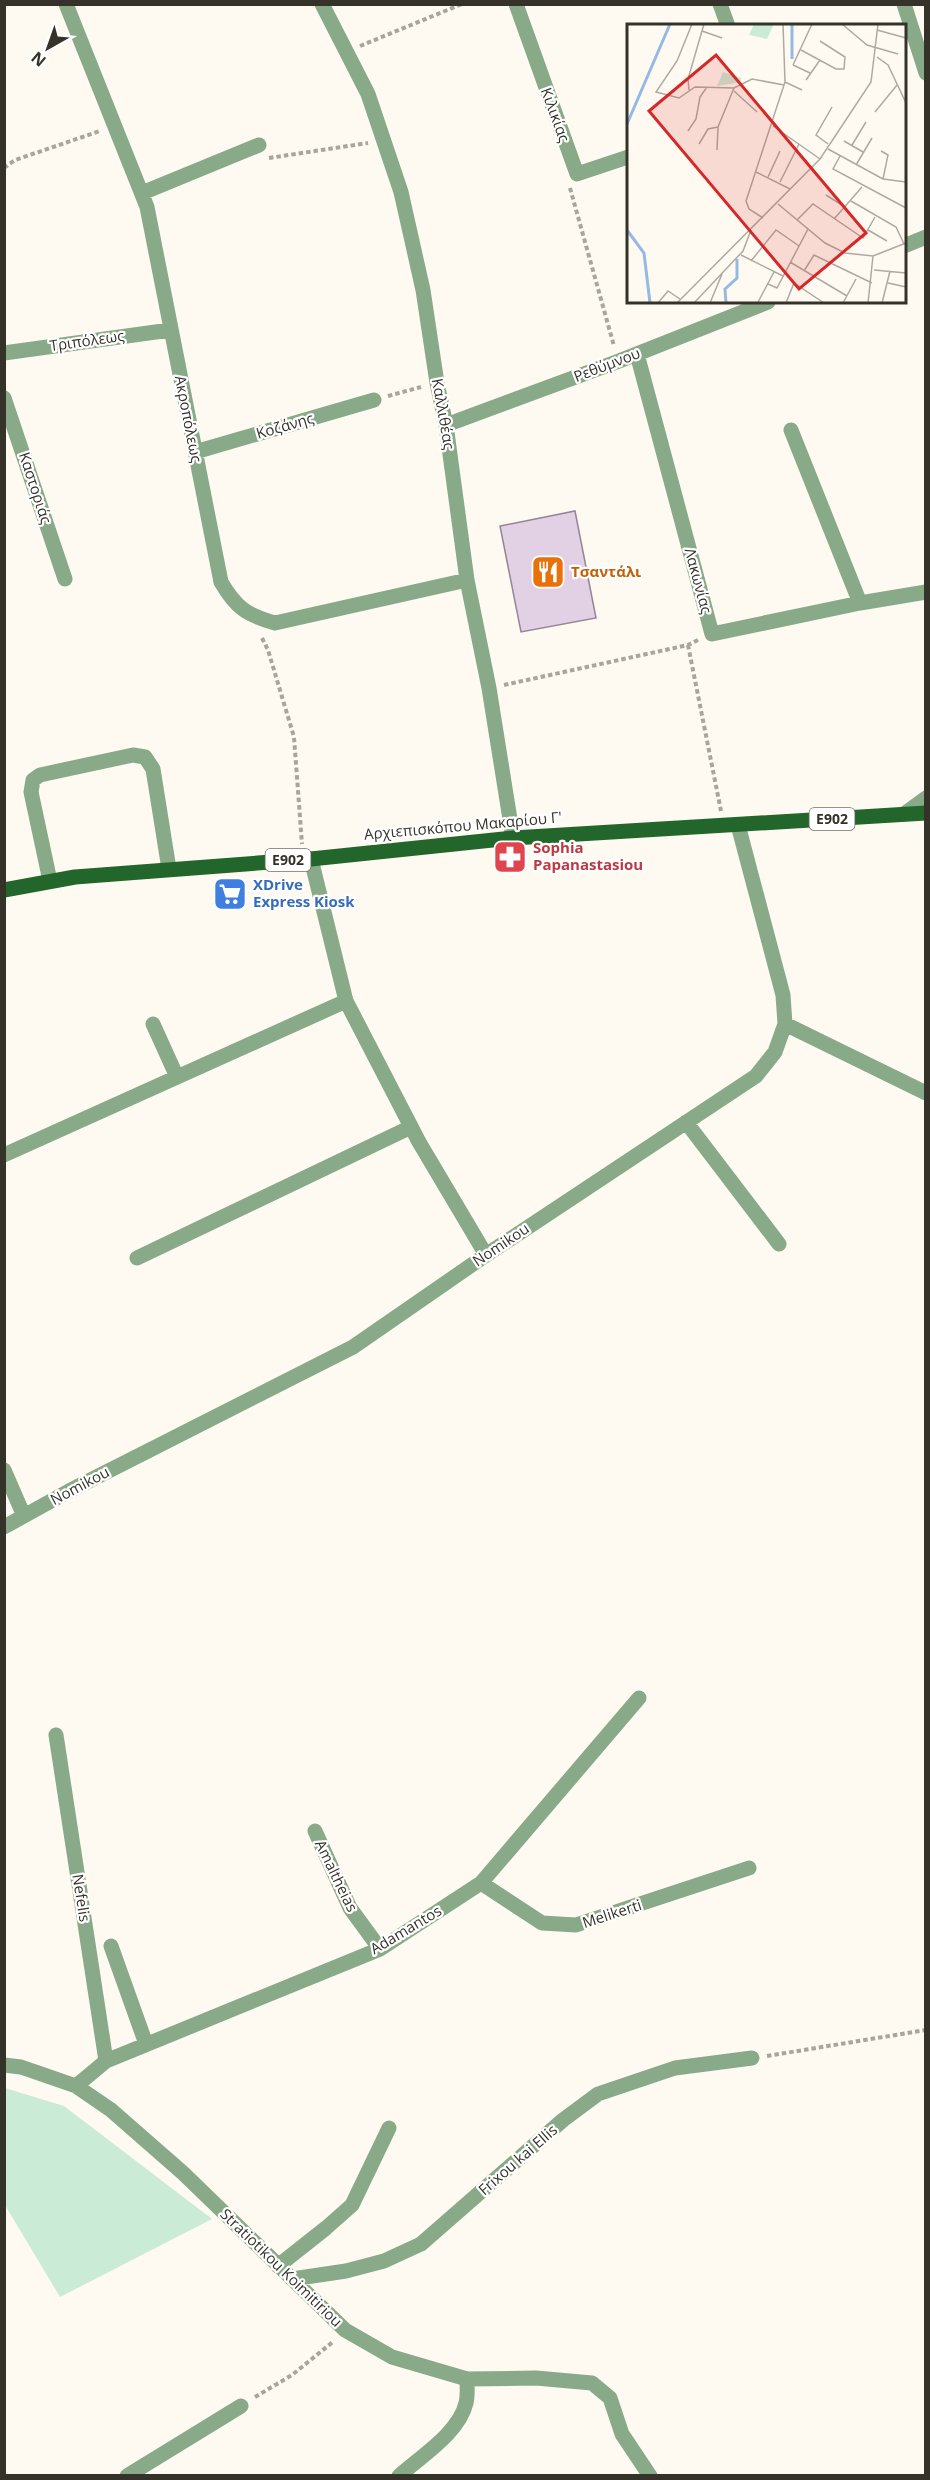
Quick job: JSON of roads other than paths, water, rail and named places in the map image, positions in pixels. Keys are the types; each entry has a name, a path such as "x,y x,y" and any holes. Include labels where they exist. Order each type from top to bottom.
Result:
{"main road":[{"name":"Αρχιεπισκόπου Μακαρίου Γ'","path":"4,890 75,877 307,859 513,838 926,813"}],"street":[{"name":"Ακροπόλεως","path":"66,4 147,207 222,582 232,600 251,616 275,623 467,580"},
{"name":"Καλλιθέας","path":"322,4 368,94 401,192 423,290 437,383 446,425 467,580 489,688 513,838"},
{"name":"Κιλικίας","path":"516,4 577,174 627,158"},
{"path":"720,4 727,24"},
{"path":"904,4 926,73"},
{"path":"142,193 260,145"},
{"path":"906,245 926,237"},
{"name":"Ρεθύμνου","path":"446,425 619,361 765,303"},
{"name":"Τριπόλεως","path":"4,353 170,330"},
{"name":"Λακωνίας","path":"637,354 712,634 860,603 926,592"},
{"name":"Καστοριάς","path":"4,398 65,579"},
{"name":"Κοζάνης","path":"195,452 374,400"},
{"path":"791,430 860,603"},
{"path":"50,881 31,792 33,780 40,775 133,755 145,757 153,769 169,869"},
{"path":"904,814 926,798"},
{"name":"Nomikou","path":"4,1527 353,1347 486,1255 756,1076 775,1052 785,1024 783,995 731,826"},
{"path":"307,859 346,1000 411,1127 486,1255"},
{"path":"4,1155 346,1000"},
{"path":"153,1024 177,1077"},
{"path":"785,1024 923,1087"},
{"path":"686,1122 778,1244"},
{"path":"137,1258 411,1127"},
{"path":"4,1470 24,1516"},
{"name":"Adamantos","path":"76,2086 106,2061 380,1949 481,1883 639,1698"},
{"name":"Nefelis","path":"56,1735 106,2061"},
{"name":"Amaltheias","path":"315,1832 350,1908 380,1949"},
{"name":"Melikerti","path":"481,1883 542,1923 576,1926 749,1868"},
{"path":"111,1946 146,2044"},
{"name":"Frixou kai Ellis","path":"292,2279 346,2271 384,2261 421,2244 562,2120 598,2094 675,2068 752,2058"},
{"name":"Stratiotikou Koimitiriou","path":"4,2065 21,2067 76,2086 111,2110 183,2174 345,2330 392,2357 467,2379 536,2378 592,2383 610,2398 622,2434 650,2475"},
{"path":"278,2266 352,2205 389,2128"},
{"path":"399,2475 448,2432 459,2418 466,2403 467,2379"},
{"path":"127,2475 241,2406"}],"place":[{"name":"Τσαντάλι","path":"548,572"},
{"name":"Sophia Papanastasiou","path":"510,857"},
{"name":"XDrive Express Kiosk","path":"230,894"}]}
